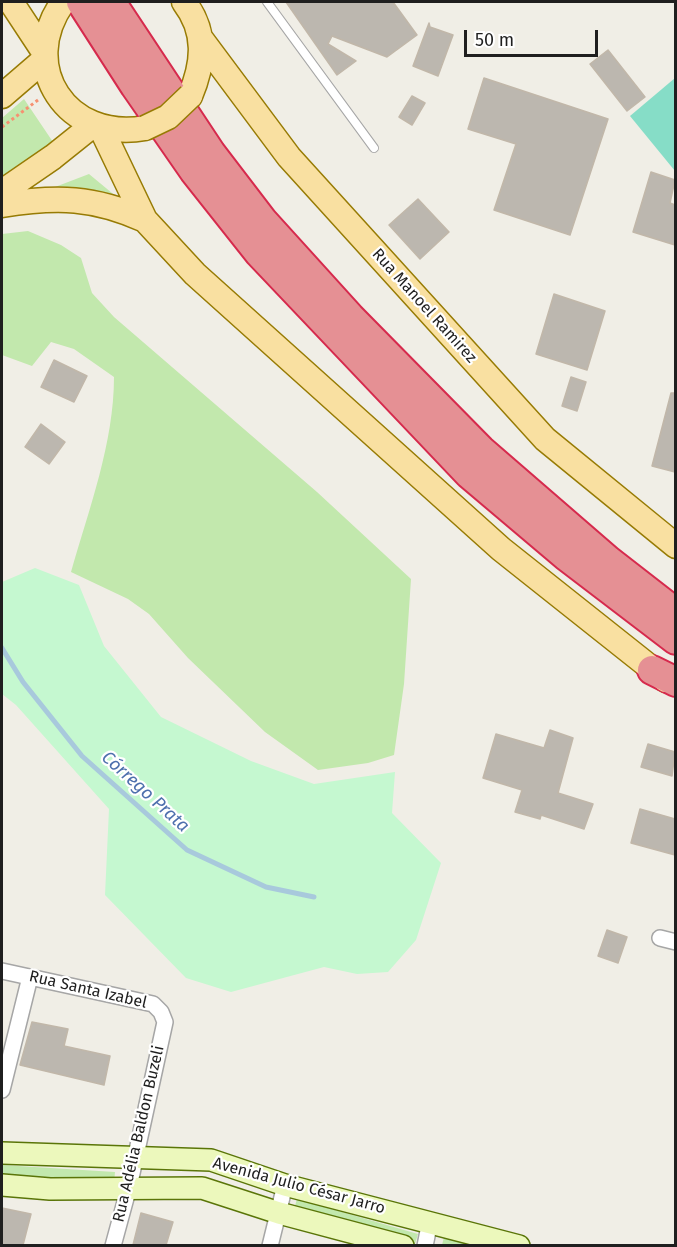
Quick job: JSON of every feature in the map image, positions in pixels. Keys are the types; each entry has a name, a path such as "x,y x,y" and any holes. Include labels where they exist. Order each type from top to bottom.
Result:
{"highway":[{"path":"81,2 187,161 259,253 469,474 566,556 675,640"},
{"path":"111,2 211,153 263,221 350,317 481,450 608,560 675,613"}],"main road":[{"path":"11,2 44,56 49,80 60,99 75,114 97,126 115,131 145,128 168,117 190,96 202,57 196,14"},
{"path":"2,96 44,56 51,19 62,2"},
{"name":"Rua Manoel Ramirez","path":"196,14 289,157 545,439 675,546"},
{"path":"2,192 97,126"},
{"path":"97,126 145,220 195,274 369,433 501,549 675,687"},
{"path":"2,205 36,200 80,200 106,205 145,220"}],"street":[{"path":"660,938 675,942"},
{"name":"Rua Santa Izabel","path":"2,970 153,1004 161,1012 165,1022"},
{"path":"2,1090 30,977"},
{"name":"Rua Adélia Baldon Buzeli","path":"113,1245 136,1158 165,1022"},
{"name":"Avenida Julio César Jarro","path":"2,1153 211,1160 285,1185 519,1245"},
{"name":"Avenida Julio César Jarro","path":"2,1185 50,1188 201,1188 279,1213 403,1245"},
{"path":"270,1245 285,1185"},
{"path":"425,1245 430,1221"}],"lane":[{"path":"267,2 374,148"}],"path":[{"path":"2,127 55,89"}],"green space":[{"path":"675,78 675,171 630,116"},
{"path":"24,99 55,145 2,184 2,118"},
{"path":"89,174 118,198 42,192"},
{"path":"28,231 61,245 81,258 92,293 114,317 317,492 411,579 404,684 394,755 368,763 318,770 265,732 188,658 149,614 128,599 71,572 105,451 113,402 114,377 74,349 51,342 32,366 2,355 2,234"},
{"path":"35,568 79,585 104,646 161,717 251,761 314,784 395,772 392,813 441,863 416,940 388,972 357,974 324,967 231,992 186,978 105,895 109,809 16,705 2,694 2,582"},
{"path":"2,1165 115,1172 114,1183 2,1176"},
{"path":"297,1199 418,1234 415,1244 294,1209"},
{"path":"444,1237 474,1245 442,1245"}],"building":[{"path":"286,2 393,2 417,35 387,57 332,36 328,44 356,61 337,75"},
{"path":"429,23 430,27 453,35 438,76 413,66"},
{"path":"608,50 645,97 627,111 590,64"},
{"path":"484,78 608,119 570,235 494,210 516,144 468,129"},
{"path":"412,96 425,103 412,125 399,117"},
{"path":"651,172 675,180 670,203 675,205 675,245 633,232"},
{"path":"418,199 449,232 420,259 389,225"},
{"path":"554,294 605,311 587,370 536,354"},
{"path":"54,360 87,376 74,402 41,387"},
{"path":"571,377 586,382 577,411 562,406"},
{"path":"671,393 675,393 675,472 652,466"},
{"path":"41,424 65,442 49,464 25,447"},
{"path":"550,730 573,738 558,793 593,804 584,829 541,815 540,819 515,812 522,790 483,778 496,734 544,748"},
{"path":"648,744 675,752 672,776 641,767"},
{"path":"640,809 675,819 675,855 631,843"},
{"path":"607,930 627,937 618,963 598,956"},
{"path":"32,1022 68,1029 64,1046 110,1056 104,1085 20,1065"},
{"path":"2,1208 31,1214 23,1245 2,1245"},
{"path":"141,1213 173,1222 166,1245 133,1245"}],"waterway":[{"name":"Córrego Prata","path":"2,648 23,682 82,756 187,850 266,887 314,897"}]}
